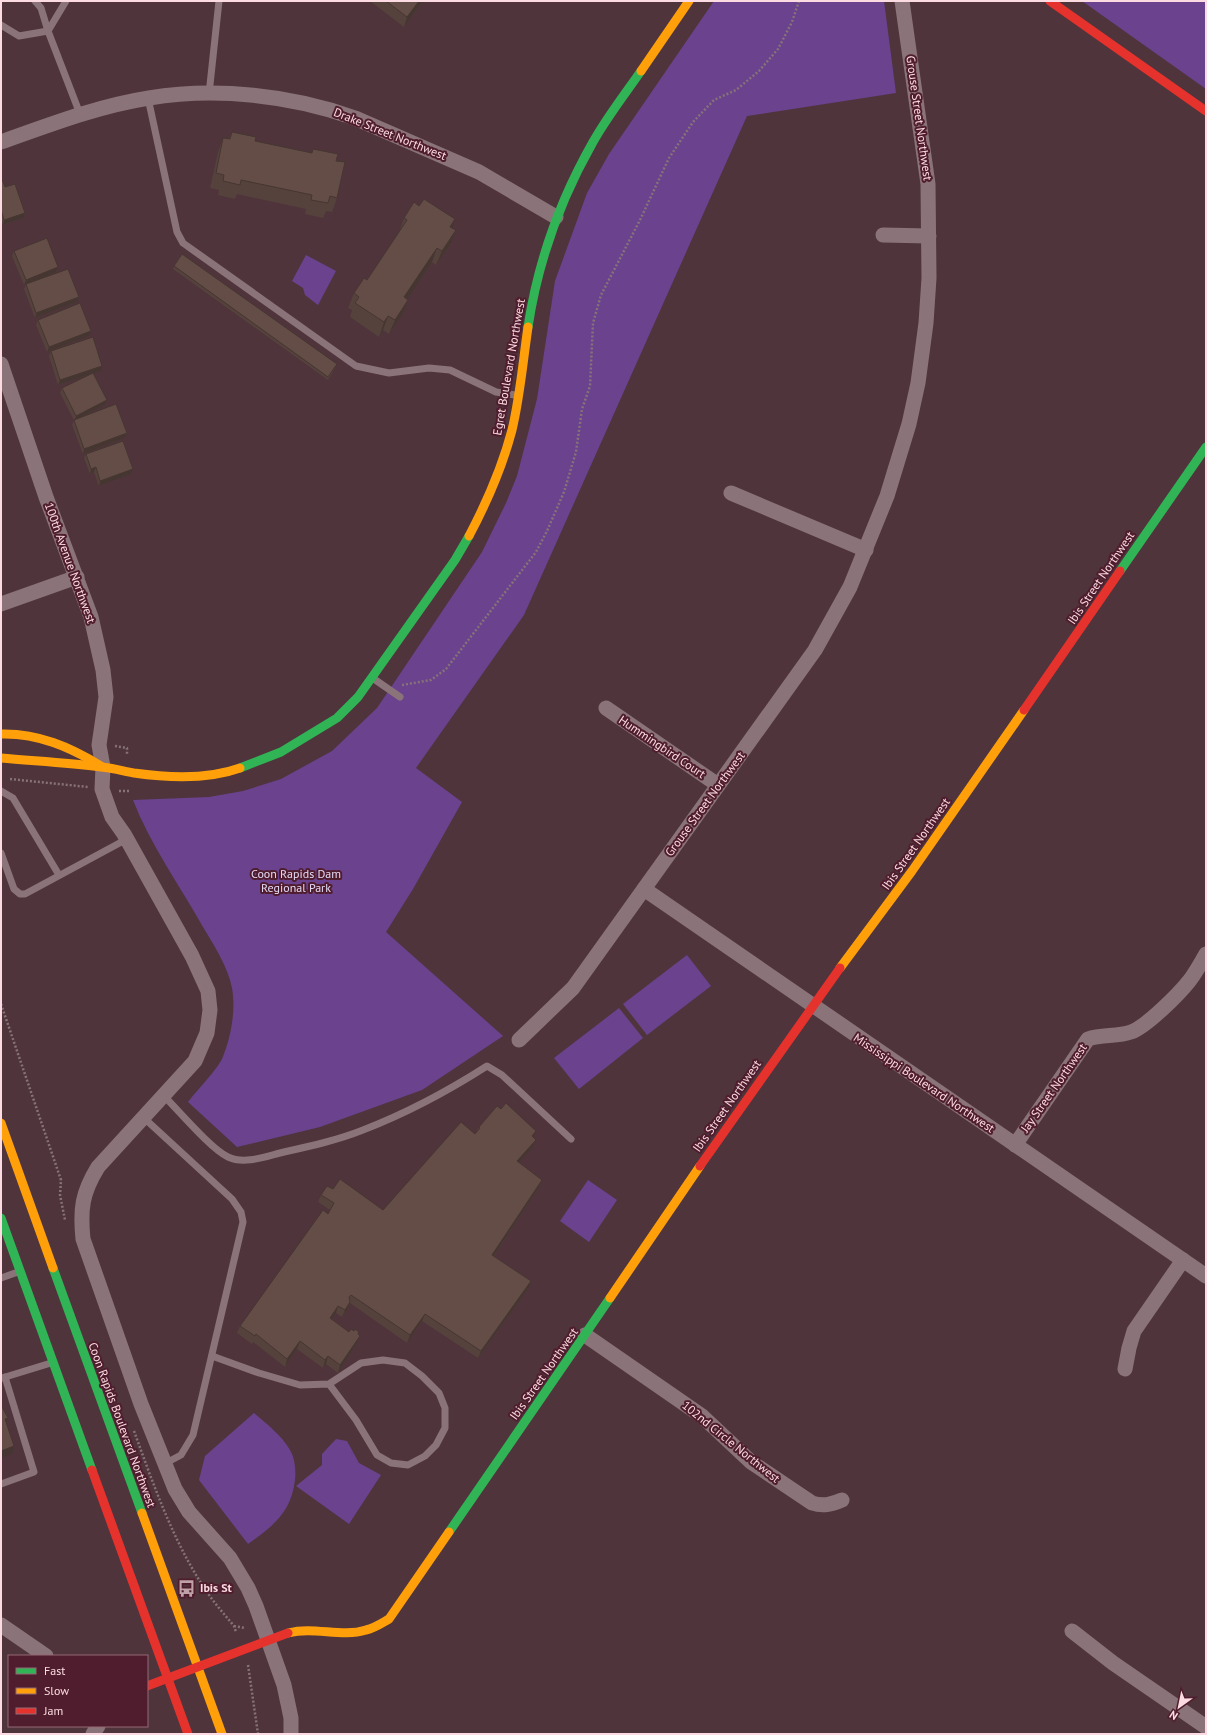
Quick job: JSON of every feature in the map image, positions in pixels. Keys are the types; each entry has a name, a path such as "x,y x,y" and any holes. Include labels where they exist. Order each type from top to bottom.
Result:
{"street":[{"name":"Egret Boulevard Northwest","path":"1,758 103,767 134,773 191,777 238,769 281,752 337,718 358,697 445,576 478,522 499,473 512,429 533,294 556,217 594,140 689,1"},
{"name":"Grouse Street Northwest","path":"519,1040 573,988 815,650 840,608 866,550 899,463 914,403 926,323 929,236 928,184 902,1"},
{"path":"1050,1 1206,111"},
{"name":"Drake Street Northwest","path":"1,142 80,114 148,98 209,94 275,99 334,111 458,162 503,185 556,217"},
{"path":"884,235 929,236"},
{"name":"100th Avenue Northwest","path":"1,364 46,497 91,617 103,670 106,697 99,745 103,767 102,789 105,801 112,817 127,839 192,956 205,983 210,1001 207,1033 201,1051 195,1061 98,1167 92,1178 83,1200 81,1220 83,1239 141,1404 175,1489 189,1512 230,1558 241,1575 256,1606 288,1698 291,1718 291,1734"},
{"name":"Ibis Street Northwest","path":"148,1686 197,1666 292,1632 305,1630 344,1633 361,1632 379,1626 389,1619 729,1123 812,1006 912,871 1206,447"},
{"path":"731,493 866,550"},
{"path":"1,604 77,577"},
{"name":"Hummingbird Court","path":"606,708 718,785"},
{"name":"Egret Boulevard Northwest","path":"1,734 44,739 61,744 79,752 103,767"},
{"name":"Mississippi Boulevard Northwest","path":"644,889 1206,1276"},
{"name":"Jay Street Northwest","path":"1015,1145 1088,1039 1120,1035 1132,1032 1143,1026 1180,991 1190,979 1206,954"},
{"name":"Coon Rapids Boulevard Northwest","path":"1,1123 222,1734"},
{"path":"1,1218 188,1734"},
{"path":"1126,1369 1129,1348 1134,1331 1183,1260"},
{"name":"102nd Circle Northwest","path":"585,1335 702,1416 751,1462 812,1503 821,1506 829,1505 842,1500"},
{"path":"1,1625 45,1655"},
{"path":"1072,1631 1113,1663 1206,1727"}],"lane":[{"path":"36,1 41,8 48,31 80,114"},
{"path":"1,25 19,36 48,31 66,1"},
{"path":"209,94 219,1"},
{"path":"148,98 176,232 183,243 356,366 389,374 429,368 450,370 496,392 518,396"},
{"path":"372,678 400,697"},
{"path":"1,791 13,798 59,875"},
{"path":"1,853 14,889 20,894 25,894 127,839"},
{"path":"164,1096 214,1147 227,1157 241,1161 318,1144 362,1131 391,1119 446,1092 487,1066 502,1075 571,1140"},
{"path":"144,1118 232,1199 241,1212 243,1222 242,1232 193,1435 181,1455 164,1464"},
{"path":"1,1278 20,1271"},
{"path":"212,1356 259,1373 300,1385 329,1384 361,1363 383,1360 405,1363 439,1393 445,1408 445,1428 436,1445 425,1456 408,1465 390,1463 377,1455 356,1420 329,1384"},
{"path":"1,1484 34,1472 3,1377 53,1363"}],"path":[{"path":"5,778 83,786"},
{"path":"249,1668 258,1734"}],"green space":[{"name":"Coon Rapids Dam Regional Park","path":"714,1 884,1 896,93 747,116 524,615 416,768 462,802 413,889 386,932 503,1036 422,1090 320,1127 237,1147 188,1102 215,1069 222,1059 225,1051 233,1015 233,997 230,980 212,941 148,833 133,800 209,797 243,791 281,779 332,751 377,708 482,552 506,503 517,476 537,399 555,281 587,193 609,154"},
{"path":"1082,1 1206,1 1206,89"},
{"path":"306,255 336,271 318,305 305,295 303,288 292,281"},
{"path":"687,955 711,986 647,1035 623,1004"},
{"path":"619,1008 643,1038 579,1089 554,1058"},
{"path":"588,1180 617,1200 589,1242 560,1221"},
{"path":"254,1413 274,1430 287,1445 293,1457 295,1476 293,1491 285,1510 273,1525 248,1544 199,1480 205,1456"},
{"path":"336,1439 347,1441 359,1463 381,1475 349,1524 296,1486 322,1465 322,1454"}],"building":[{"path":"386,1 419,1 407,17"},
{"path":"232,132 256,137 255,141 312,153 313,149 338,154 336,161 345,162 337,198 330,196 328,203 311,200 312,195 241,180 240,185 223,181 224,175 216,173 223,138 230,139"},
{"path":"1,179 5,187 15,184 25,213 4,220 1,210"},
{"path":"424,199 455,219 450,227 456,230 442,251 437,248 404,297 408,300 395,320 388,316 384,322 355,303 359,297 354,293 364,278 367,280 407,220 404,218 414,202 419,206"},
{"path":"47,238 58,267 26,280 14,251"},
{"path":"182,254 337,364 328,377 174,266"},
{"path":"68,269 79,297 36,313 26,284"},
{"path":"80,303 91,331 49,347 38,320"},
{"path":"93,337 102,366 60,380 51,351"},
{"path":"93,373 107,400 76,416 62,388"},
{"path":"116,404 127,433 84,449 74,420"},
{"path":"123,441 133,469 100,481 96,467 91,469 86,454"},
{"path":"506,1103 536,1131 532,1136 536,1140 517,1161 542,1180 492,1255 531,1281 481,1351 425,1314 410,1335 351,1295 349,1297 350,1302 345,1310 338,1306 330,1318 349,1332 351,1329 354,1331 355,1329 359,1332 358,1334 360,1336 340,1365 328,1356 325,1360 300,1341 287,1359 256,1334 255,1336 240,1326 323,1210 328,1214 334,1203 321,1195 327,1186 333,1189 340,1179 383,1210 461,1122 475,1134 497,1106 501,1109"},
{"path":"1,1405 8,1418 5,1419 14,1446 1,1451"}],"traffic: fast":[{"path":"528,327 532,302 544,255 570,186 598,133 641,71"},
{"path":"1120,571 1206,447"},
{"path":"240,768 281,752 337,718 358,697 455,560 469,536"},
{"path":"1,1218 92,1470"},
{"path":"53,1268 142,1513"},
{"path":"449,1532 610,1298"}],"traffic: slow":[{"path":"641,71 689,1"},
{"path":"469,536 494,484 504,458 512,430 528,327"},
{"path":"840,968 912,871 1024,710"},
{"path":"1,734 15,734 53,742 78,753 101,766"},
{"path":"1,758 110,768 134,773 174,777 214,775 240,768"},
{"path":"1,1123 53,1268"},
{"path":"610,1298 700,1166"},
{"path":"142,1513 222,1734"},
{"path":"288,1633 298,1631 337,1633 357,1632 372,1628 389,1619 449,1532"}],"traffic: jam":[{"path":"1050,1 1206,111"},
{"path":"1024,710 1120,571"},
{"path":"700,1166 840,968"},
{"path":"92,1470 188,1734"},
{"path":"148,1686 288,1633"}],"place":[{"name":"Ibis St","path":"187,1588"}]}
